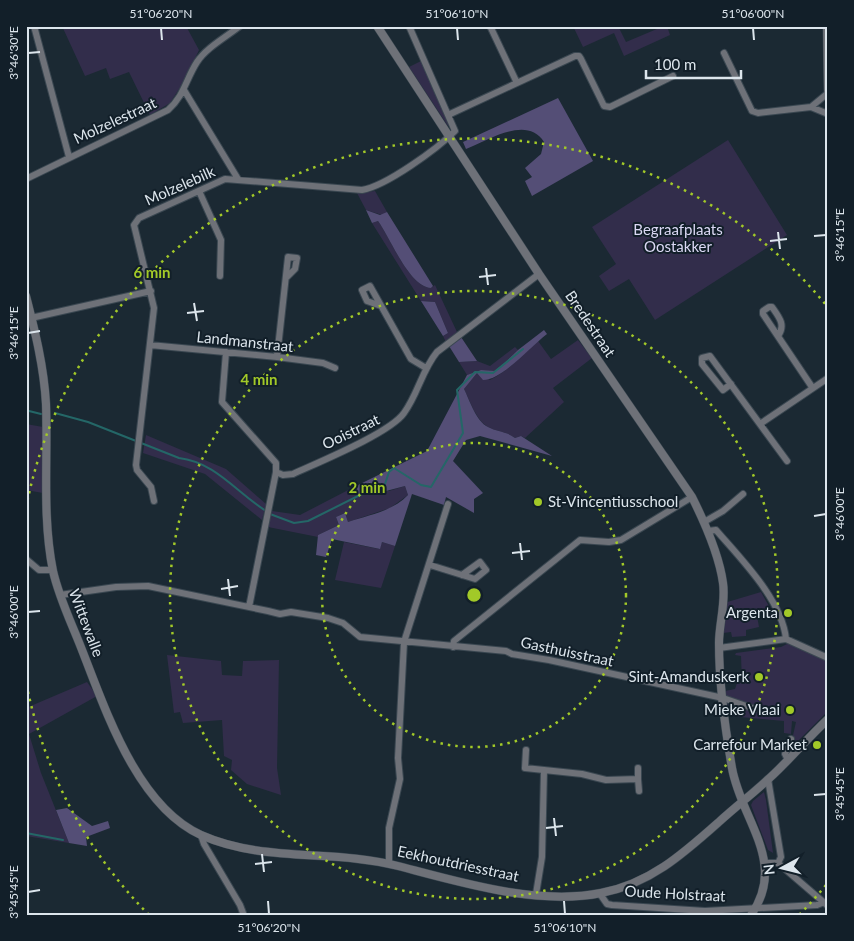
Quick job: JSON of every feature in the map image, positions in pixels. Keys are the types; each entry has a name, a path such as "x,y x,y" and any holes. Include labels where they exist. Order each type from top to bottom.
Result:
{"street":[{"path":"34,26 69,157"},
{"name":"Molzelestraat","path":"26,179 164,112 176,103 198,60 240,26"},
{"name":"Bredestraat","path":"376,26 540,274 692,497 704,522 723,584 719,648 723,698 732,765 742,802 766,863"},
{"path":"409,26 455,131 449,137"},
{"path":"490,26 517,83"},
{"path":"811,106 828,91 827,26"},
{"path":"724,54 752,111 758,113 811,106 828,114"},
{"path":"448,115 579,56 604,106 610,108 673,76"},
{"path":"184,90 238,179"},
{"name":"Molzelebilk","path":"154,501 151,487 137,470 154,308 134,225 139,218 225,179 362,190 374,188 449,137"},
{"path":"199,190 221,240 220,276"},
{"name":"Ooistraat","path":"276,472 283,475 293,474 390,427 404,414 426,368 437,352 540,274"},
{"path":"277,357 286,278"},
{"path":"32,318 151,291"},
{"name":"Wittewalle","path":"26,296 45,387 47,503 53,570 60,595 109,715 142,781 159,803 178,821 201,835"},
{"path":"381,306 411,359 426,368"},
{"path":"778,336 812,387"},
{"name":"Landmanstraat","path":"150,345 277,357 323,363 335,368"},
{"path":"226,352 222,402 276,462 276,472 249,607"},
{"path":"731,384 723,390 702,364 702,358 710,356 731,384 760,424 786,461"},
{"path":"760,424 812,387 828,378"},
{"path":"704,522 723,511 742,494"},
{"path":"453,646 454,641 580,540 609,542 621,540 692,497"},
{"path":"388,863 389,828 400,779 398,758 404,642 448,504"},
{"path":"708,531 716,530 745,563 773,604 784,627 786,639"},
{"path":"26,559 39,570 53,570"},
{"path":"430,565 462,575"},
{"name":"Gasthuisstraat","path":"60,595 116,587 148,586 280,614 291,612 328,618 343,623 360,637 506,651 723,698 755,709 776,712"},
{"path":"719,648 786,639 828,658"},
{"name":"Eekhoutdriesstraat","path":"201,835 256,850 388,863 478,886 572,897 600,894 646,878 668,865 768,779 828,719"},
{"path":"788,760 785,754 791,739"},
{"path":"526,750 525,768 582,774 606,780 638,779"},
{"path":"638,768 639,791"},
{"path":"536,894 542,857 544,770"},
{"path":"768,779 781,857 778,863"},
{"path":"201,835 204,844 243,913"},
{"path":"753,912 761,892 766,863 778,863 825,904"},
{"name":"Oude Holstraat","path":"600,894 607,904 612,905 641,905 705,911 753,912 825,904"}],"green space":[{"path":"62,26 186,26 199,50 183,83 170,103 150,115 129,72 110,79 106,68 85,76"},
{"path":"573,26 618,26 626,42 664,26 667,26 670,35 624,56 614,33 583,47"},
{"path":"421,61 449,124 448,126 409,67"},
{"name":"Begraafplaats Oostakker","path":"728,140 787,235 655,320 629,279 609,291 599,276 616,264 592,227"},
{"path":"375,191 387,212 382,215 366,210 357,193"},
{"path":"378,221 408,271 415,279 431,288 435,285 457,332 446,342 443,336 448,333 435,302 421,301 372,223"},
{"path":"578,340 592,358 553,388 564,402 525,438 521,436 515,438 491,429 480,420 464,389 477,373 490,380 509,367 538,341 551,359"},
{"path":"515,347 518,350 496,371 481,370 467,375 459,362 477,361 490,366"},
{"path":"26,424 43,427 43,493 26,490"},
{"path":"146,435 226,469 266,504 262,520 205,474 143,453"},
{"path":"405,486 408,495 390,508 348,522 345,513 336,517 339,525 318,535 318,537 268,527 272,511 300,515 354,487 359,494 378,488 389,491"},
{"path":"344,542 379,549 382,542 395,546 381,588 335,580"},
{"path":"761,592 771,610 760,612 760,615 757,616 759,627 746,630 746,636 732,637 731,632 723,633 724,603"},
{"path":"789,643 828,660 828,711 790,749 796,722 792,721 791,734 784,733 784,721 730,716 725,691 735,689 737,683 742,683 741,656 735,655 736,653 781,647"},
{"path":"167,655 221,661 222,675 242,676 243,661 279,660 277,768 281,795 247,784 231,770 232,760 224,756 222,720 183,723 180,712 174,713"},
{"path":"87,682 97,696 29,734 41,773 69,843 26,836 26,708"},
{"path":"764,792 773,853 768,850 751,805"}],"shaded area":[{"path":"558,98 593,161 532,196 525,181 532,177 525,168 541,154 544,142 537,134 528,130 507,132 466,149 463,142"},
{"path":"366,210 380,215 387,212 433,286 431,288 423,285 408,271 383,228 378,221 372,223"},
{"path":"421,301 435,302 448,333 443,336"},
{"path":"544,330 547,334 499,375 483,380 477,373 464,389 474,410 484,424 491,429 515,438 521,436 552,456 480,436 466,440 453,461 483,493 474,499 474,513 446,497 444,505 412,494 395,546 382,542 380,549 332,539 326,557 316,555 318,535 339,525 336,517 345,513 348,522 372,515 388,509 408,495 405,486 386,491 378,488 358,494 354,487 427,451 467,375 481,370 496,371 518,350"},
{"path":"461,337 477,361 459,362 449,346"},
{"path":"67,808 92,826 108,821 110,828 86,837 87,846 69,843 56,810"}],"waterway":[{"path":"270,514 294,523 308,521 362,494 384,487 389,472 394,468 421,485 431,487 463,433 457,390 475,372 493,373 523,349"},
{"path":"29,411 41,414"},
{"path":"55,413 88,422 179,458 204,465 266,511"},
{"path":"26,833 63,840"}],"place":[{"name":"St-Vincentiusschool","path":"538,502"},
{"name":"Argenta","path":"788,613"},
{"name":"Sint-Amanduskerk","path":"759,677"},
{"name":"Mieke Vlaai","path":"790,710"},
{"name":"Carrefour Market","path":"817,745"}]}
